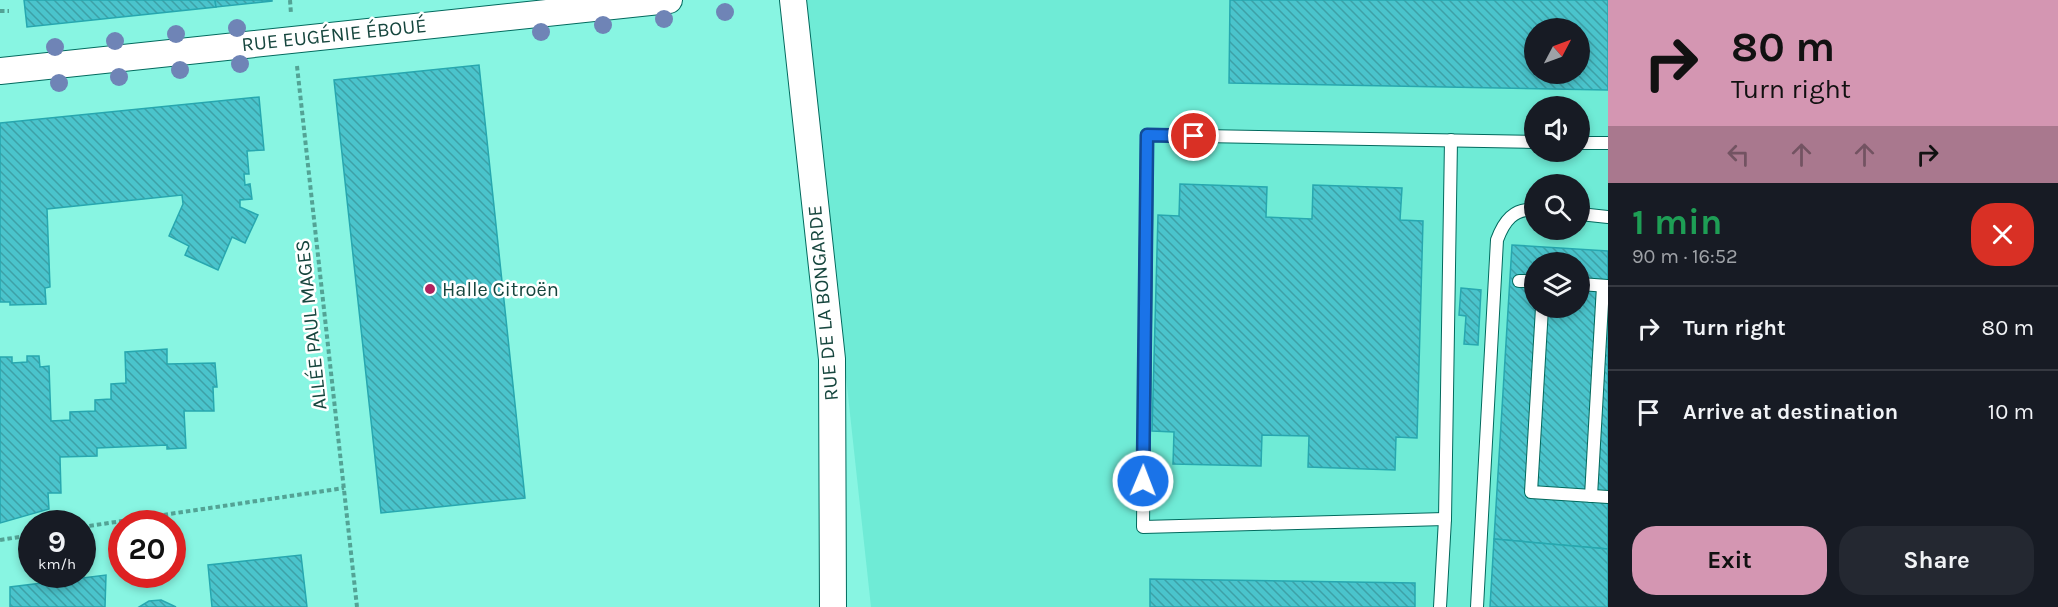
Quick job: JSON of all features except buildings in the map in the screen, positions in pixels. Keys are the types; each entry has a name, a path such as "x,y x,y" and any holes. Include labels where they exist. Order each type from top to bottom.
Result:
{"street":[{"name":"RUE EUGÉNIE ÉBOUÉ","path":"0,70 669,0"},
{"name":"RUE DE LA BONGARDE","path":"792,0 832,359 833,607"}],"lane":[{"path":"1445,519 1143,527 1147,135 1524,142"},
{"path":"1440,607 1445,519 1451,140"},
{"path":"1590,143 1608,143"},
{"path":"1477,607 1497,240 1501,228 1515,213 1524,209"},
{"path":"1590,215 1608,217"},
{"path":"1519,280 1524,280"},
{"path":"1590,285 1606,286 1603,359 1591,496"},
{"path":"1541,318 1532,492 1608,497"}],"path":[{"path":"0,11 9,10"},
{"name":"ALLÉE PAUL MAGES","path":"294,40 357,607"},
{"path":"96,525 344,488"},
{"path":"0,540 18,537"}],"shaded area":[{"path":"805,0 1608,0 1608,607 871,607"}],"place":[{"name":"Halle Citroën","path":"430,289"}],"route":[{"path":"1143,481 1147,135 1194,136"}]}
